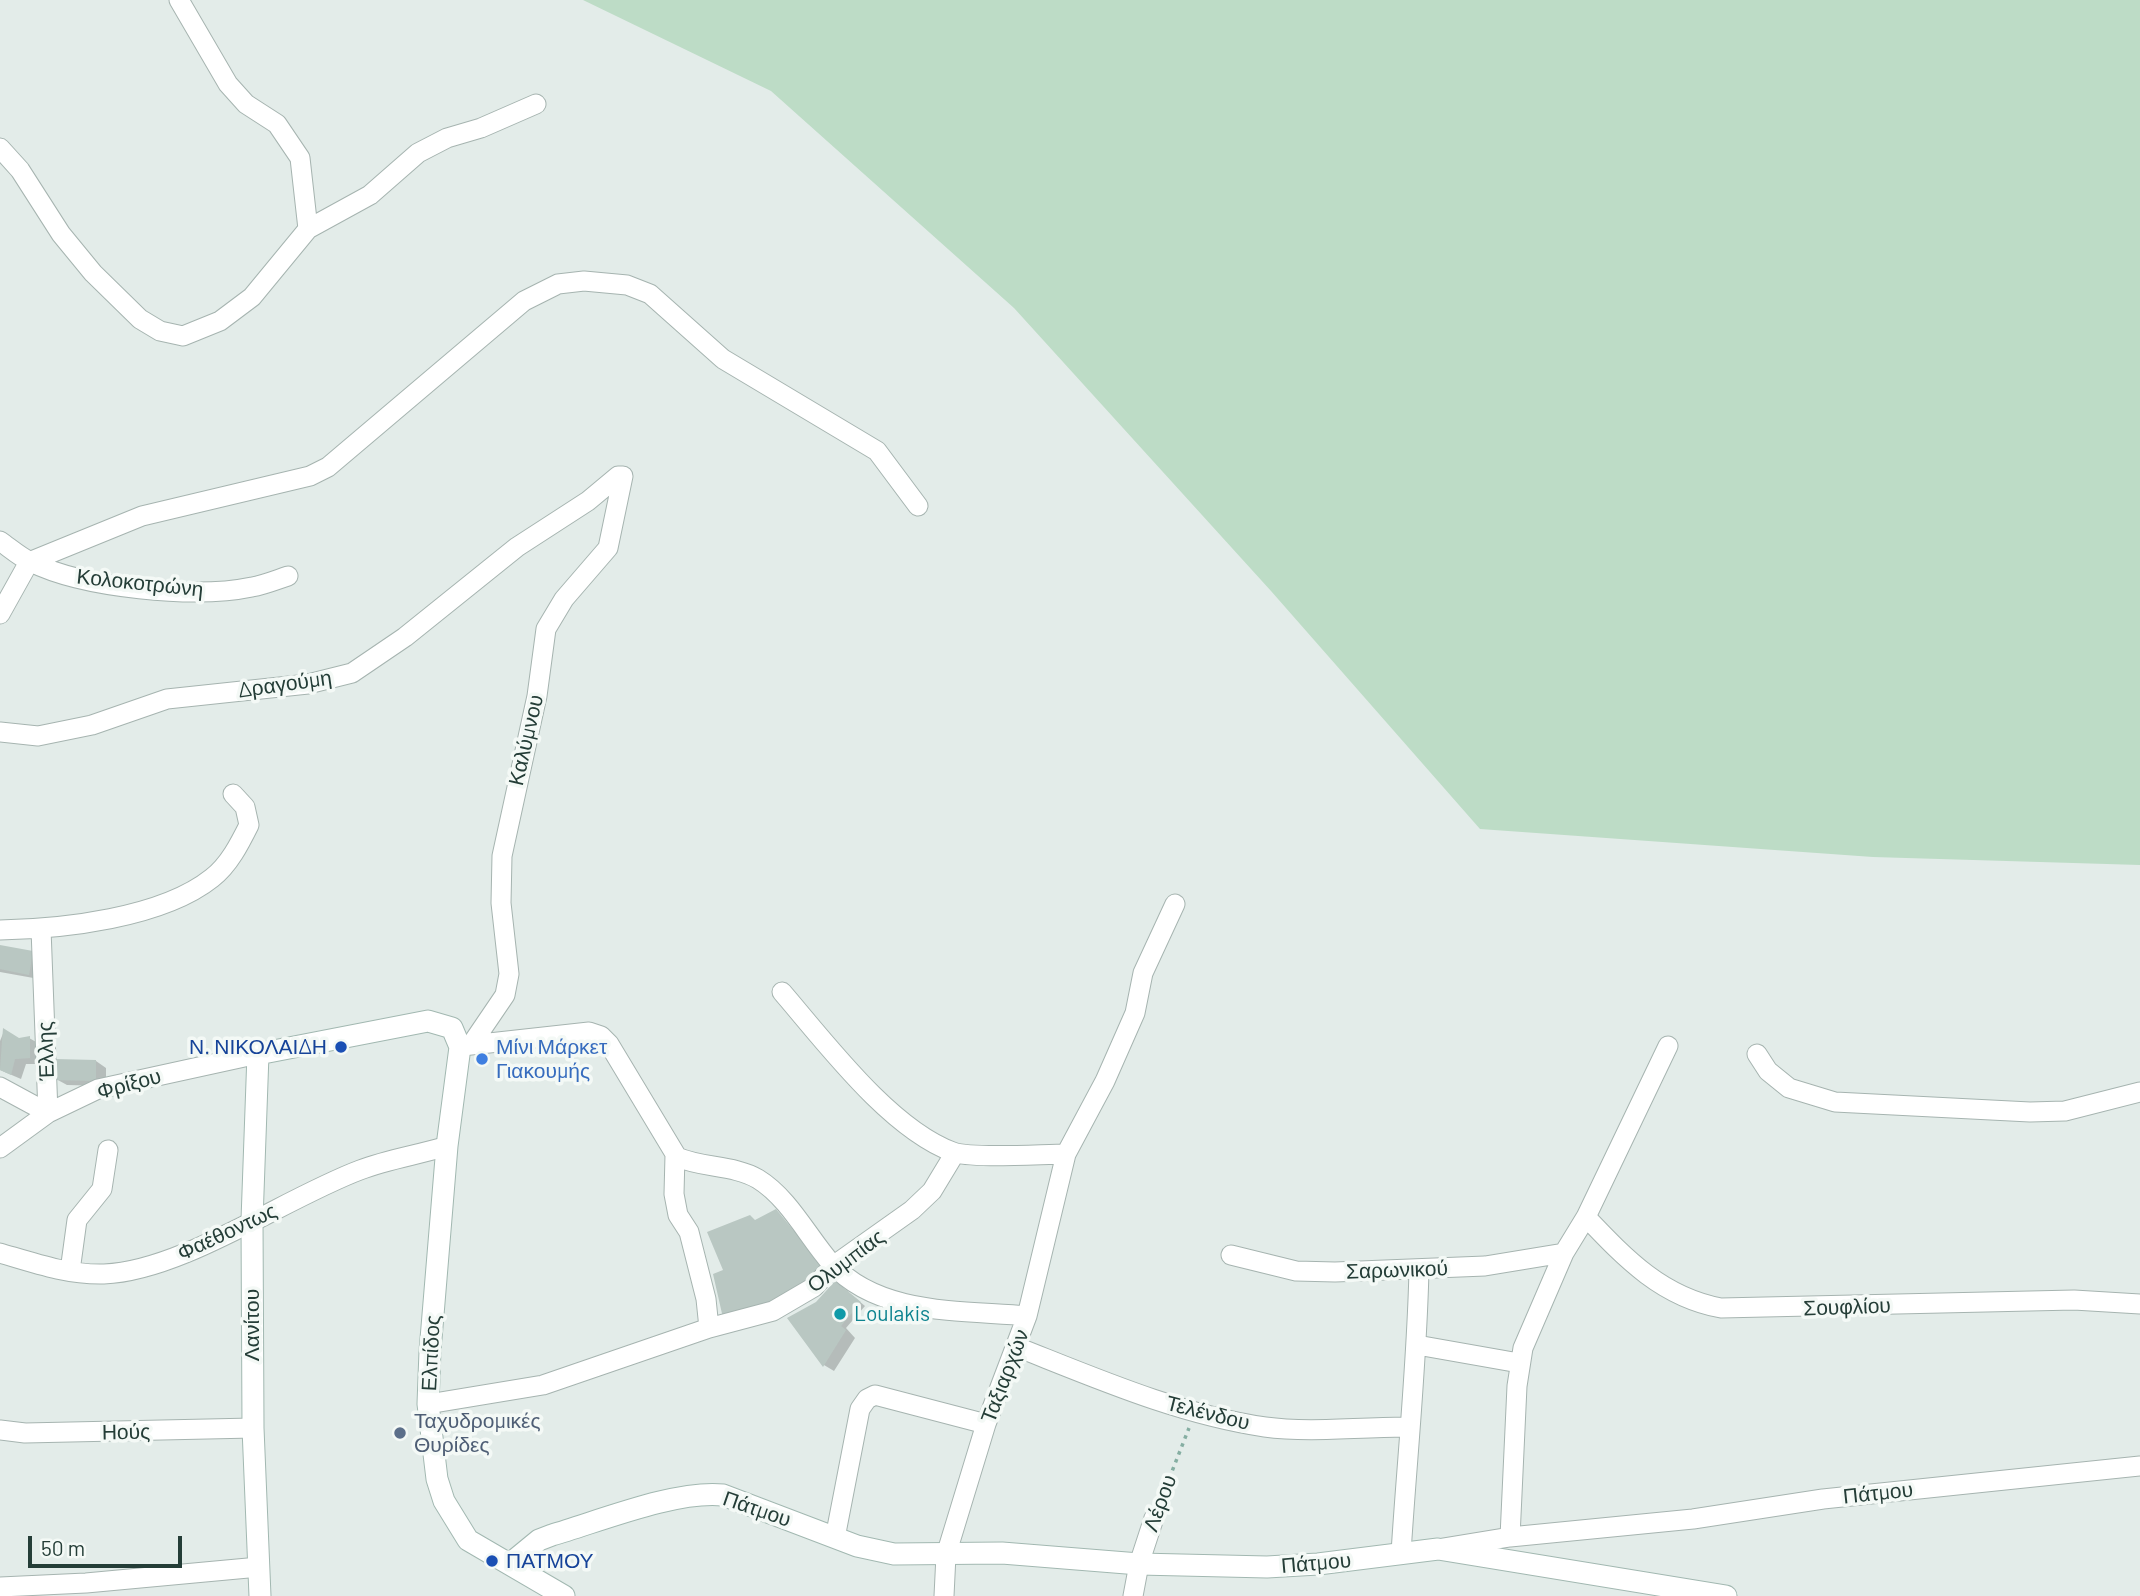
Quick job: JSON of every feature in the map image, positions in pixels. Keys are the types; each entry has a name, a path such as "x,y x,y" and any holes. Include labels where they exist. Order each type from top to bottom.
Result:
{"street":[{"path":"178,0 228,84 246,104 277,124 300,158 308,229"},
{"path":"0,148 20,170 61,234 93,273 140,319 160,331 183,336 220,321 252,297 308,229 370,195 418,153 447,138 481,128 536,104"},
{"path":"0,614 29,562 142,516 310,475 328,467 524,301 558,284 584,281 627,285 650,294 723,359 877,451 918,506"},
{"name":"Καλύμνου","path":"465,1046 505,995 509,974 501,903 502,856 537,696 547,629 564,599 608,548 623,475 618,475 599,490"},
{"name":"Δραγούμη","path":"0,732 38,736 92,725 145,705 179,696 308,684 352,673 405,637 517,547 581,506 599,490"},
{"name":"Κολοκοτρώνη","path":"0,541 29,562 69,577 152,589 222,591 253,587 288,576"},
{"path":"0,930 40,929 137,911 174,899 214,877 230,859 249,825 244,807 233,793"},
{"name":"Ταξιαρχών","path":"944,1596 946,1555 985,1424 1027,1316 1066,1154 1135,1013 1143,973 1175,904"},
{"name":"Έλλης","path":"40,929 48,1113"},
{"path":"782,992 845,1065 898,1118 955,1153 1066,1154"},
{"name":"Φρίξου","path":"48,1113 98,1089 428,1021 441,1022 452,1028 465,1046"},
{"path":"465,1046 589,1032 601,1036 609,1044 675,1155 688,1162 748,1174 772,1189 833,1266 870,1292 906,1305 1027,1316"},
{"name":"Ελπίδος","path":"465,1046 447,1146 430,1351 428,1404 432,1451 444,1502 468,1540 564,1596"},
{"path":"1510,1537 1519,1363 1564,1253 1586,1217 1668,1046"},
{"name":"Λανίτου","path":"258,1054 252,1220 253,1428 260,1596"},
{"path":"1757,1054 1768,1071 1789,1088 1835,1102 2030,1112 2065,1111 2140,1092"},
{"path":"0,1087 48,1113 0,1148"},
{"name":"Φαέθοντως","path":"0,1253 70,1271 106,1274 145,1266 178,1256 359,1170 447,1146"},
{"path":"70,1271 78,1220 102,1189 108,1150"},
{"name":"Ολυμπίας","path":"428,1404 543,1385 709,1328 773,1311 814,1287 833,1266 912,1210 932,1191 955,1153"},
{"path":"675,1155 674,1194 678,1215 689,1232 706,1299 709,1328"},
{"name":"Σουφλίου","path":"1586,1217 1652,1281 1686,1300 1721,1308 2074,1300 2140,1304"},
{"name":"Σαρωνικού","path":"1231,1255 1296,1271 1485,1266 1564,1253"},
{"path":"1401,1553 1408,1427 1417,1345 1419,1269"},
{"path":"1417,1345 1519,1363"},
{"name":"Τελένδου","path":"1017,1347 1195,1413 1268,1427 1408,1427"},
{"path":"835,1538 860,1409 866,1399 875,1395 985,1424"},
{"name":"Ηούς","path":"0,1430 25,1433 253,1428"},
{"name":"Πάτμου","path":"511,1563 539,1540 552,1535 702,1494 723,1495 876,1551 946,1555 1002,1553 1139,1563 1268,1567 1438,1549 1510,1537 1615,1529 1823,1499 2140,1466"},
{"name":"Λέρου","path":"1133,1596 1139,1563 1154,1517"},
{"path":"1438,1549 1726,1596"},
{"path":"0,1587 75,1584 259,1567"}],"path":[{"name":"Λέρου","path":"1154,1517 1195,1413"}],"green space":[{"path":"583,0 2140,0 2140,865 1873,857 1480,829 1271,591 1014,308 771,91"}],"building":[{"path":"0,945 33,951 29,975 0,969"},
{"path":"3,1028 19,1038 30,1036 30,1058 15,1059 11,1075 0,1070"},
{"path":"55,1059 96,1060 96,1081 54,1080"},
{"path":"776,1209 822,1265 789,1296 723,1318 713,1274 723,1270 707,1232 750,1215 755,1220"},
{"path":"835,1281 861,1302 841,1326 846,1330 823,1367 787,1318 816,1302"}],"place":[{"name":"Ν. ΝΙΚΟΛΑΙΔΗ","path":"341,1047"},
{"name":"Μίνι Μάρκετ Γιακουμής","path":"482,1059"},
{"name":"Loulakis","path":"840,1314"},
{"name":"Ταχυδρομικές Θυρίδες","path":"400,1433"},
{"name":"ΠΑΤΜΟΥ","path":"492,1561"}]}
